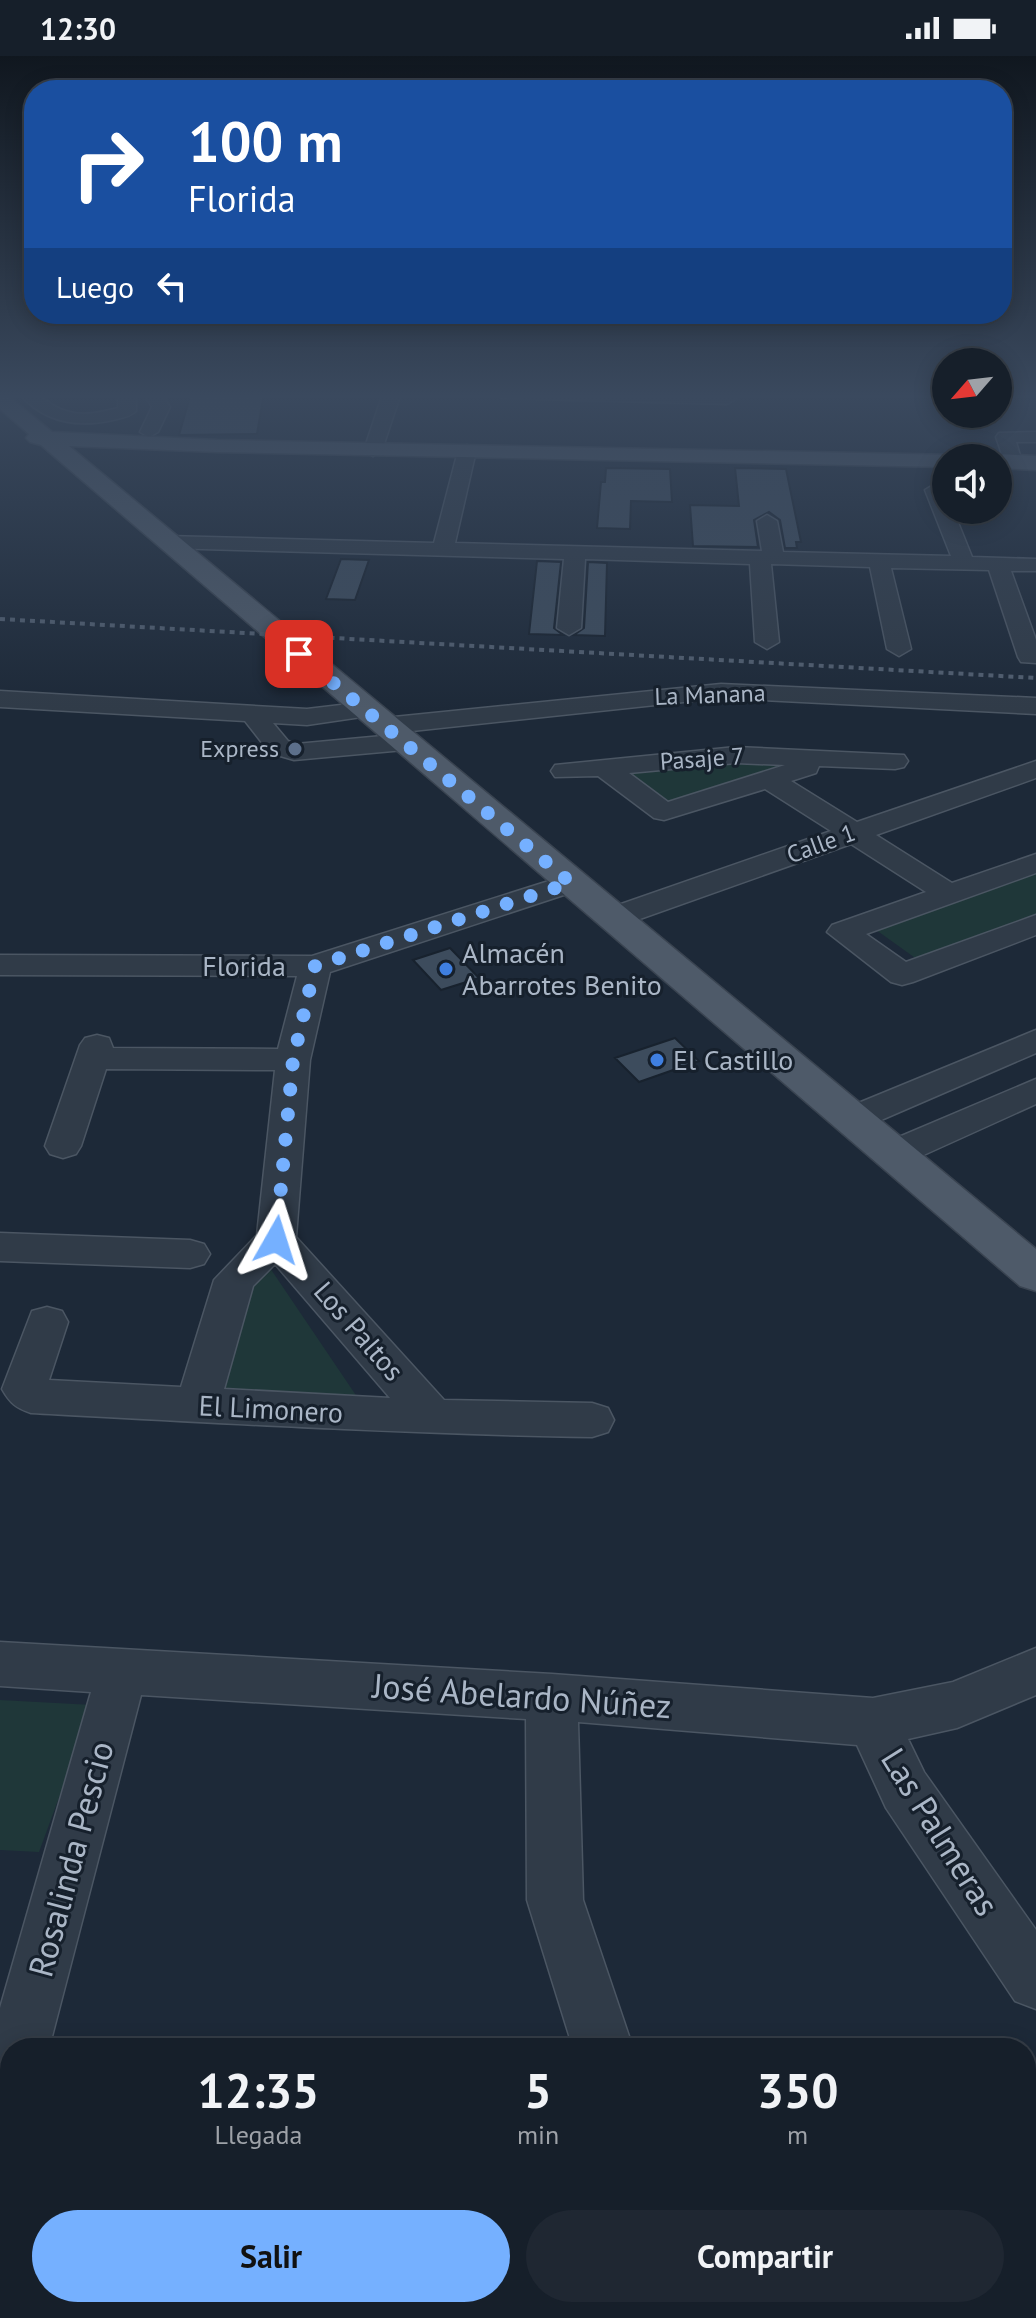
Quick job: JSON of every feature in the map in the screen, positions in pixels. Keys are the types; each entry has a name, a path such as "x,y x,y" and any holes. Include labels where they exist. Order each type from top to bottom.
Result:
{"main road":[{"path":"111,499 1036,1274"}],"street":[{"path":"443,549 455,499"},
{"path":"767,521 767,642"},
{"path":"949,524 964,563"},
{"path":"166,542 1036,565"},
{"path":"569,628 575,553"},
{"path":"879,561 899,649"},
{"path":"998,564 1030,657"},
{"name":"La Manana","path":"385,726 721,691 1036,706"},
{"path":"0,699 319,717 385,726"},
{"path":"253,714 279,747 294,752 385,726"},
{"name":"Pasaje 7","path":"565,771 736,755 895,761"},
{"path":"603,767 664,812 840,757"},
{"name":"Calle 1","path":"612,918 1033,769"},
{"path":"769,779 949,894"},
{"path":"1036,863 843,932 902,975 1036,924"},
{"name":"Florida","path":"0,965 315,966 571,883"},
{"path":"197,1406 234,1280 276,1240 293,1060 315,966"},
{"path":"852,1119 1020,1047 1036,1077"},
{"path":"63,1146 95,1052 293,1060"},
{"path":"893,1154 1036,1090"},
{"name":"Los Paltos","path":"276,1240 307,1271 433,1417"},
{"path":"0,1247 190,1254"},
{"name":"El Limonero","path":"47,1322 24,1389 31,1396 433,1417 592,1420"},
{"name":"José Abelardo Núñez","path":"0,1664 552,1697 873,1722 957,1705 1036,1671"},
{"name":"Rosalinda Pescio","path":"22,2038 122,1671"},
{"path":"552,1697 555,1900 600,2038"},
{"name":"Las Palmeras","path":"873,1722 905,1790 1036,1980"}],"green space":[{"path":"734,758 819,760 674,805 624,768"},
{"path":"1036,868 1036,915 918,960 872,927"},
{"path":"268,1265 372,1419 211,1414 247,1275"},
{"path":"0,1700 93,1705 39,1852 0,1850"}],"building":[{"path":"600,499 672,499 672,502 631,501 630,529 597,528"},
{"path":"738,499 792,499 801,542 796,542 797,548 785,548 780,520 769,512 754,520 758,547 693,546 690,505 739,506"},
{"path":"341,559 369,560 355,600 326,599"},
{"path":"537,561 561,562 554,628 563,635 529,634"},
{"path":"588,562 607,563 605,636 574,635 584,628"},
{"name":"Almacén Abarrotes Benito","path":"450,948 479,978 441,990 413,960"},
{"name":"El Castillo","path":"675,1038 699,1061 639,1082 615,1058"}],"railway":[{"path":"0,619 1036,678"}],"place":[{"name":"Express","path":"295,749"},
{"name":"Almacén Abarrotes Benito","path":"446,969"},
{"name":"El Castillo","path":"657,1060"}],"route":[{"path":"276,1240 293,1060 315,966 571,883 299,654"}]}
